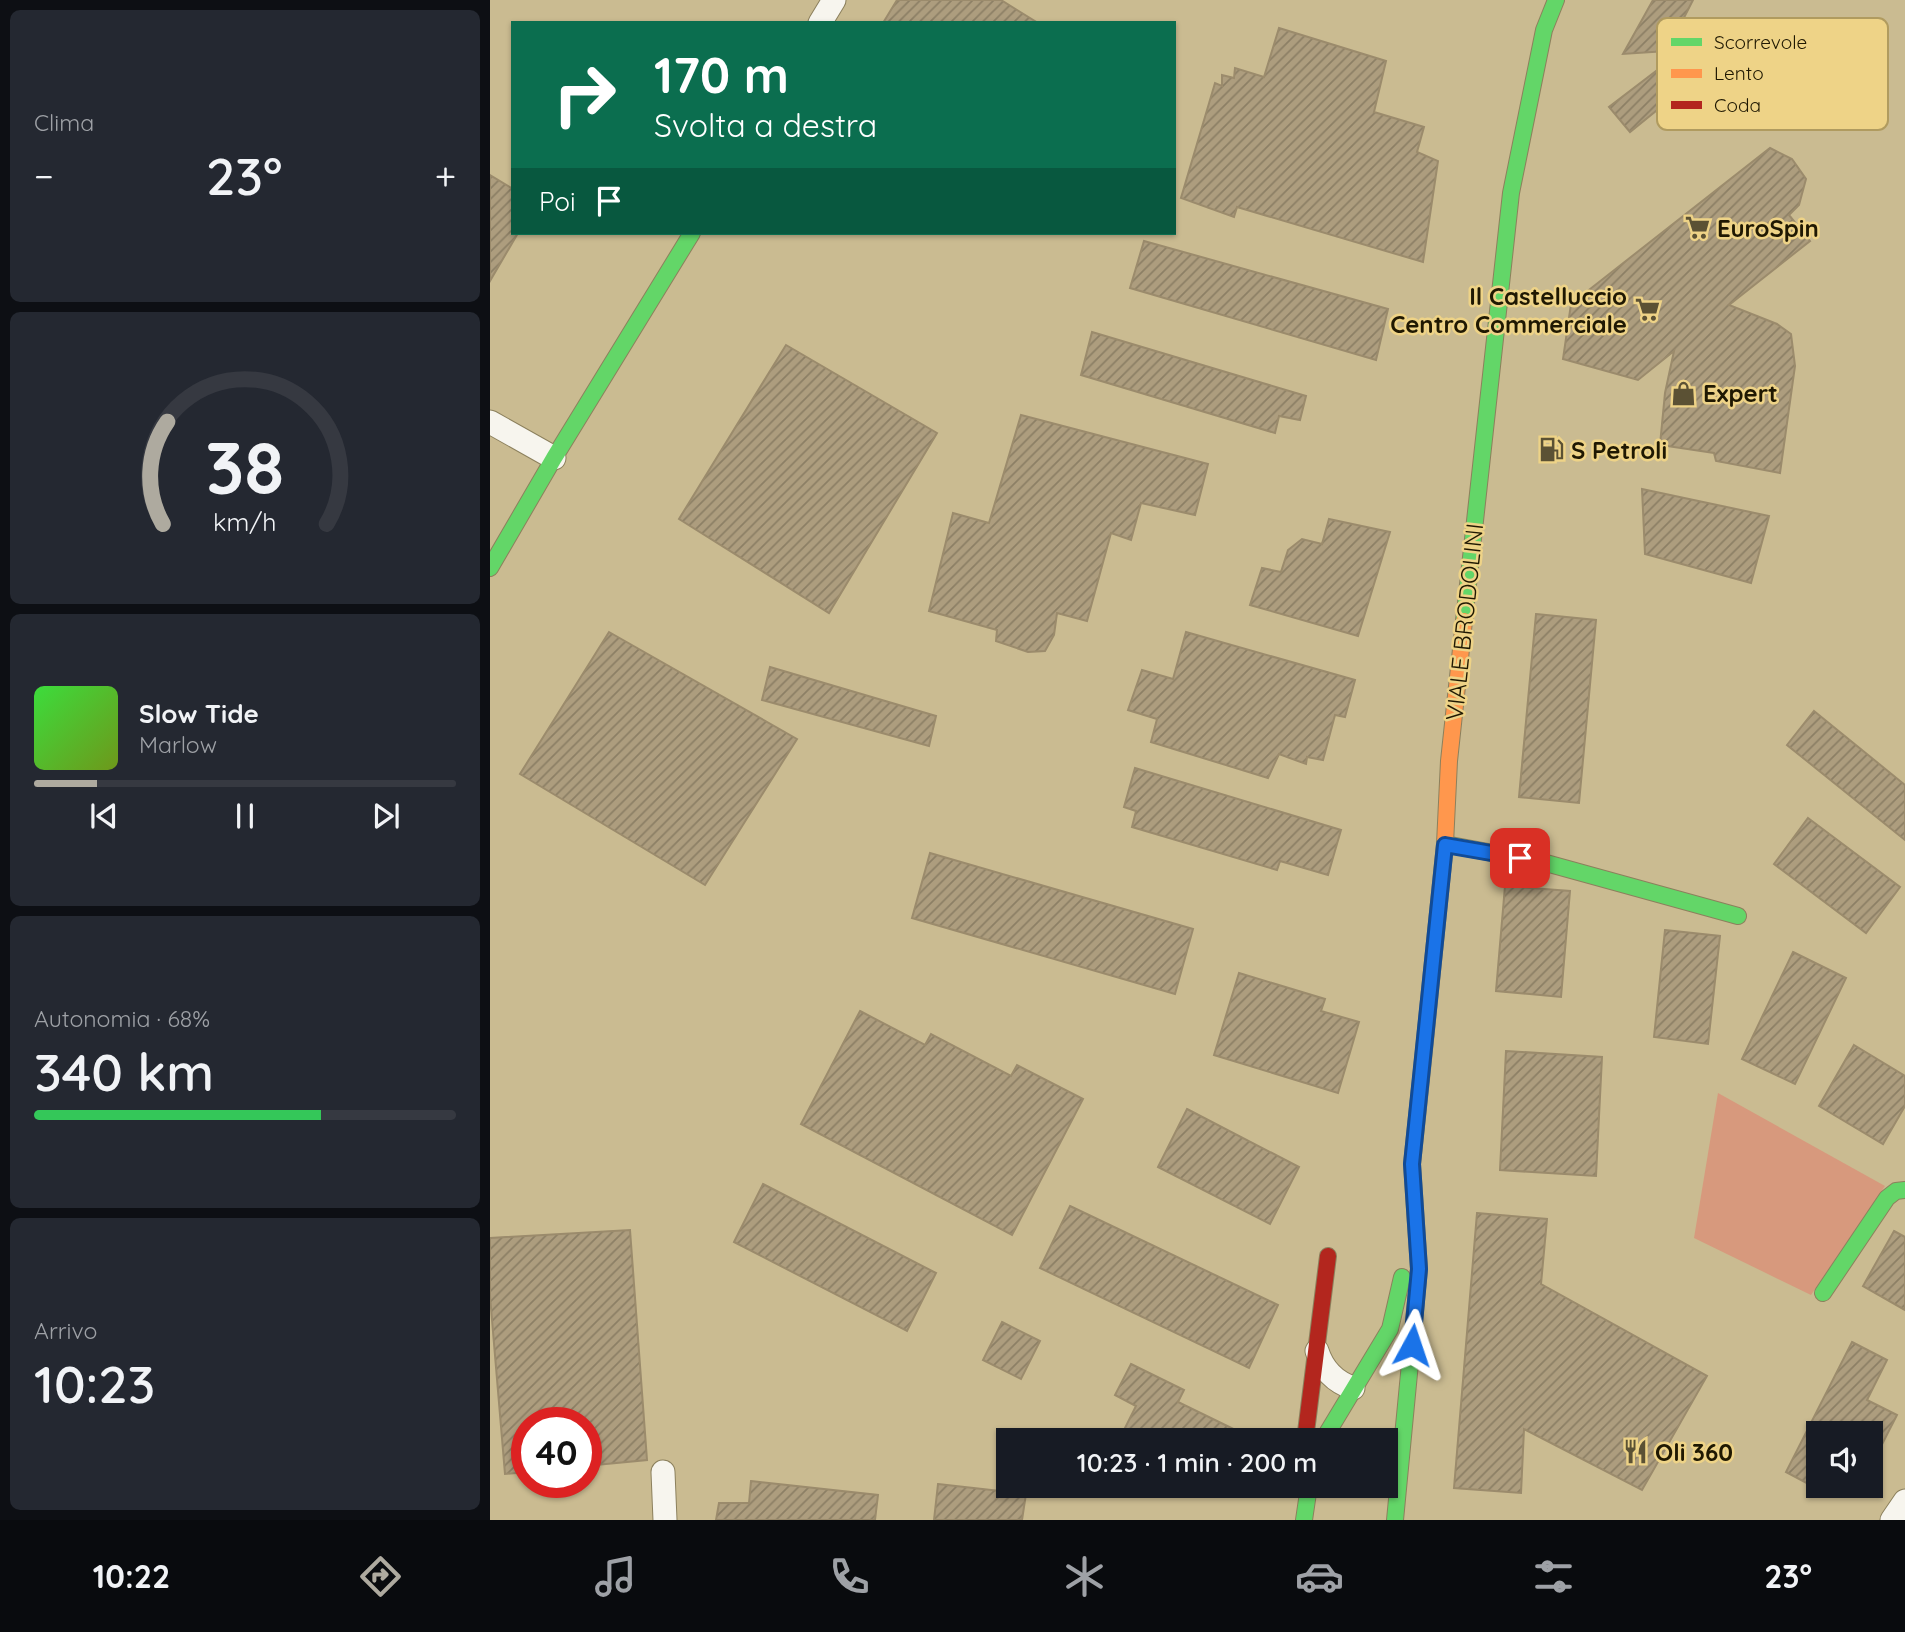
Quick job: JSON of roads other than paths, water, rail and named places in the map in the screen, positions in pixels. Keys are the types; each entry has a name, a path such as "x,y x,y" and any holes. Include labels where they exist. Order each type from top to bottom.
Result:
{"street":[{"path":"821,21 834,0"},
{"name":"VIALE BRODOLINI","path":"1539,0 1544,30"},
{"name":"VIALE BRODOLINI","path":"1395,1520 1419,1269 1412,1164 1445,845 1449,761 1511,193 1544,30 1556,0"},
{"path":"490,568 691,235"},
{"path":"490,422 554,458"},
{"path":"1445,845 1545,863 1738,916"},
{"path":"1823,1293 1887,1198 1896,1191 1905,1191"},
{"name":"VIALE BRODOLINI","path":"1330,1428 1390,1329 1416,1218"},
{"path":"1306,1428 1328,1256"},
{"path":"1317,1351 1333,1378 1353,1388"},
{"path":"663,1472 666,1520"},
{"path":"1304,1520 1307,1498"},
{"path":"1892,1520 1905,1501"}],"place":[{"name":"EuroSpin","path":"1697,228"},
{"name":"Il Castelluccio Centro Commerciale","path":"1647,310"},
{"name":"Expert","path":"1683,393"},
{"name":"S Petroli","path":"1551,450"},
{"name":"Oli 360","path":"1635,1452"}]}
